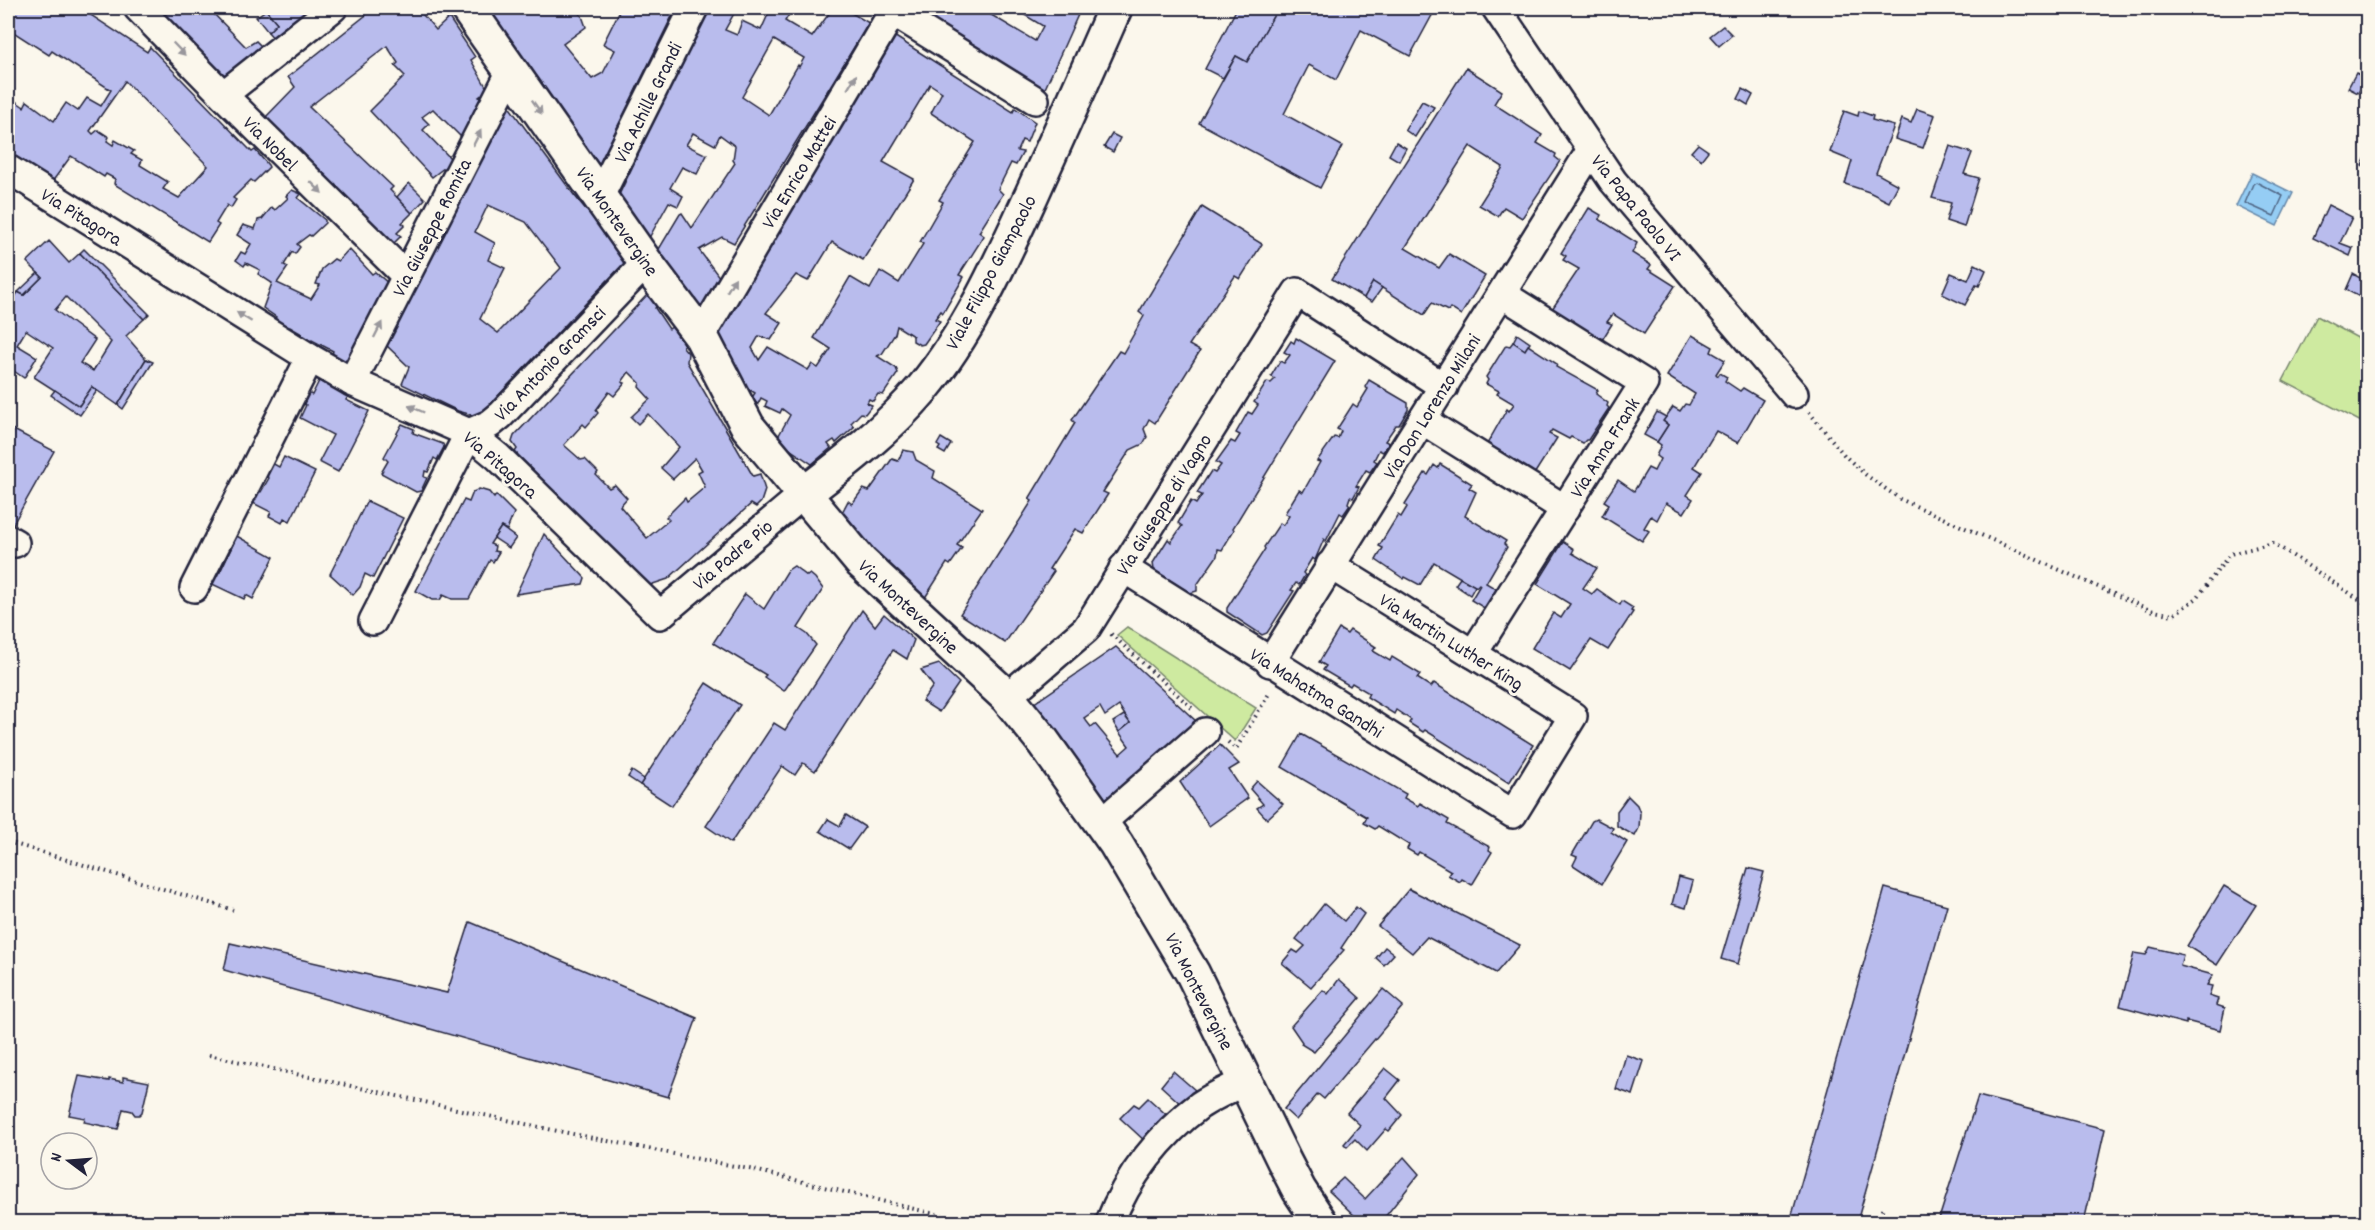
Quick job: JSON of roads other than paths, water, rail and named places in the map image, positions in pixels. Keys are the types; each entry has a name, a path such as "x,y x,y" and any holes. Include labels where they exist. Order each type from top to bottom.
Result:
{"street":[{"name":"Via Nobel","path":"138,8 406,276"},
{"path":"223,95 333,8"},
{"name":"Via Montevergine","path":"467,8 646,263 701,336 748,427 861,562 1007,697 1042,740 1101,823 1166,924 1209,1004 1299,1190 1320,1222"},
{"name":"Via Achille Grandi","path":"600,196 694,8"},
{"name":"Viale Filippo Giampaolo","path":"805,493 866,446 893,420 923,387 949,353 1001,260 1115,8"},
{"name":"Via Papa Paolo VI","path":"1496,8 1613,181 1794,394"},
{"path":"892,9 1035,100"},
{"name":"Via Enrico Mattei","path":"701,336 892,9"},
{"name":"Via Giuseppe Romita","path":"352,382 511,71"},
{"name":"Via Don Lorenzo Milani","path":"1276,667 1330,565 1591,150"},
{"name":"Via Pitagora","path":"8,169 310,358 352,382 469,433 498,457 660,615"},
{"name":"Via Antonio Gramsci","path":"469,433 490,424 501,415 646,263"},
{"name":"Via Giuseppe di Vagno","path":"1007,697 1086,628 1297,292 1444,387"},
{"name":"Via Anna Frank","path":"1473,654 1644,383 1502,294"},
{"path":"194,588 310,358"},
{"path":"1422,420 1565,509"},
{"path":"373,621 469,433"},
{"name":"Via Padre Pio","path":"660,615 805,493"},
{"name":"Via Martin Luther King","path":"1330,565 1573,716 1513,814"},
{"name":"Via Mahatma Gandhi","path":"1123,568 1276,667 1513,814"},
{"path":"1101,823 1209,728"},
{"path":"1110,1222 1129,1182 1172,1131 1201,1105 1245,1081"}],"water":[{"path":"2252,173 2293,193 2277,226 2236,206"}]}
